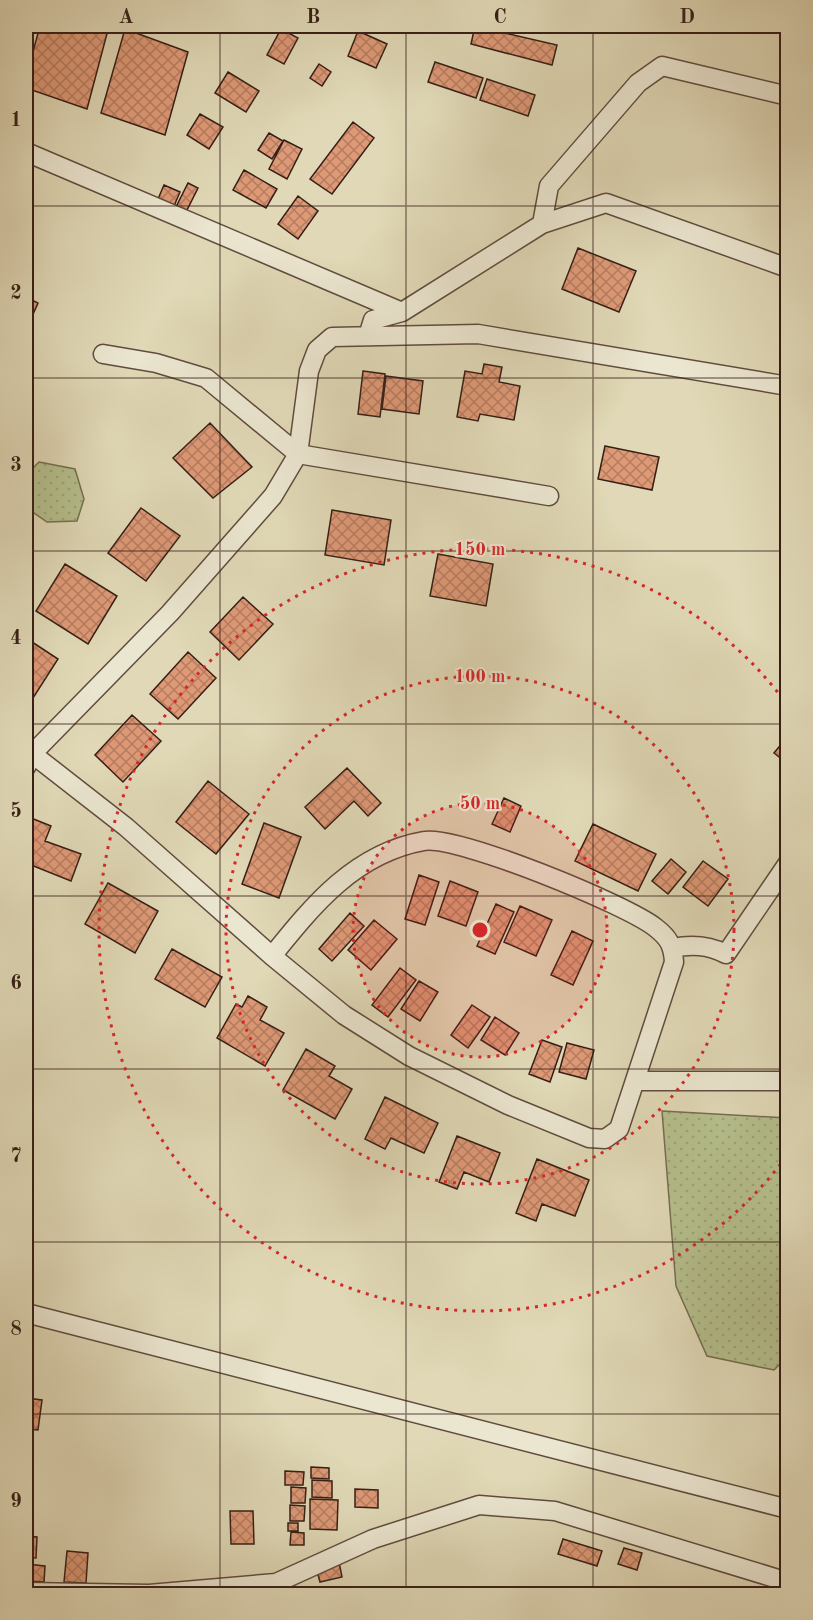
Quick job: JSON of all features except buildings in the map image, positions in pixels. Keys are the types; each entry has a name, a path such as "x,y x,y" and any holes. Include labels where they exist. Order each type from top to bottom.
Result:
{"street":[{"path":"542,224 549,186 638,83 662,66 788,96"},
{"path":"26,152 402,312"},
{"path":"368,336 373,320 402,312 542,224 606,203 788,268"},
{"path":"272,956 319,898 376,856 426,840 470,847 573,886 655,927 673,948 675,962 619,1130 605,1138 589,1138 508,1106 409,1056 344,1016 272,956 126,827 28,756 231,546 273,496 298,454 309,371 317,350 332,337 478,334 788,386"},
{"path":"103,354 156,363 206,378 298,454 549,496"},
{"path":"673,948 690,944 704,946 726,954 788,863"},
{"path":"636,1081 788,1081"},
{"path":"26,1313 788,1509"},
{"path":"26,1592 149,1594 276,1583 372,1539 479,1505 555,1511 788,1582"}],"green space":[{"path":"39,462 75,469 84,499 77,521 47,522 27,508 26,475"},
{"path":"662,1111 787,1118 787,1357 774,1370 707,1356 676,1286"}]}
